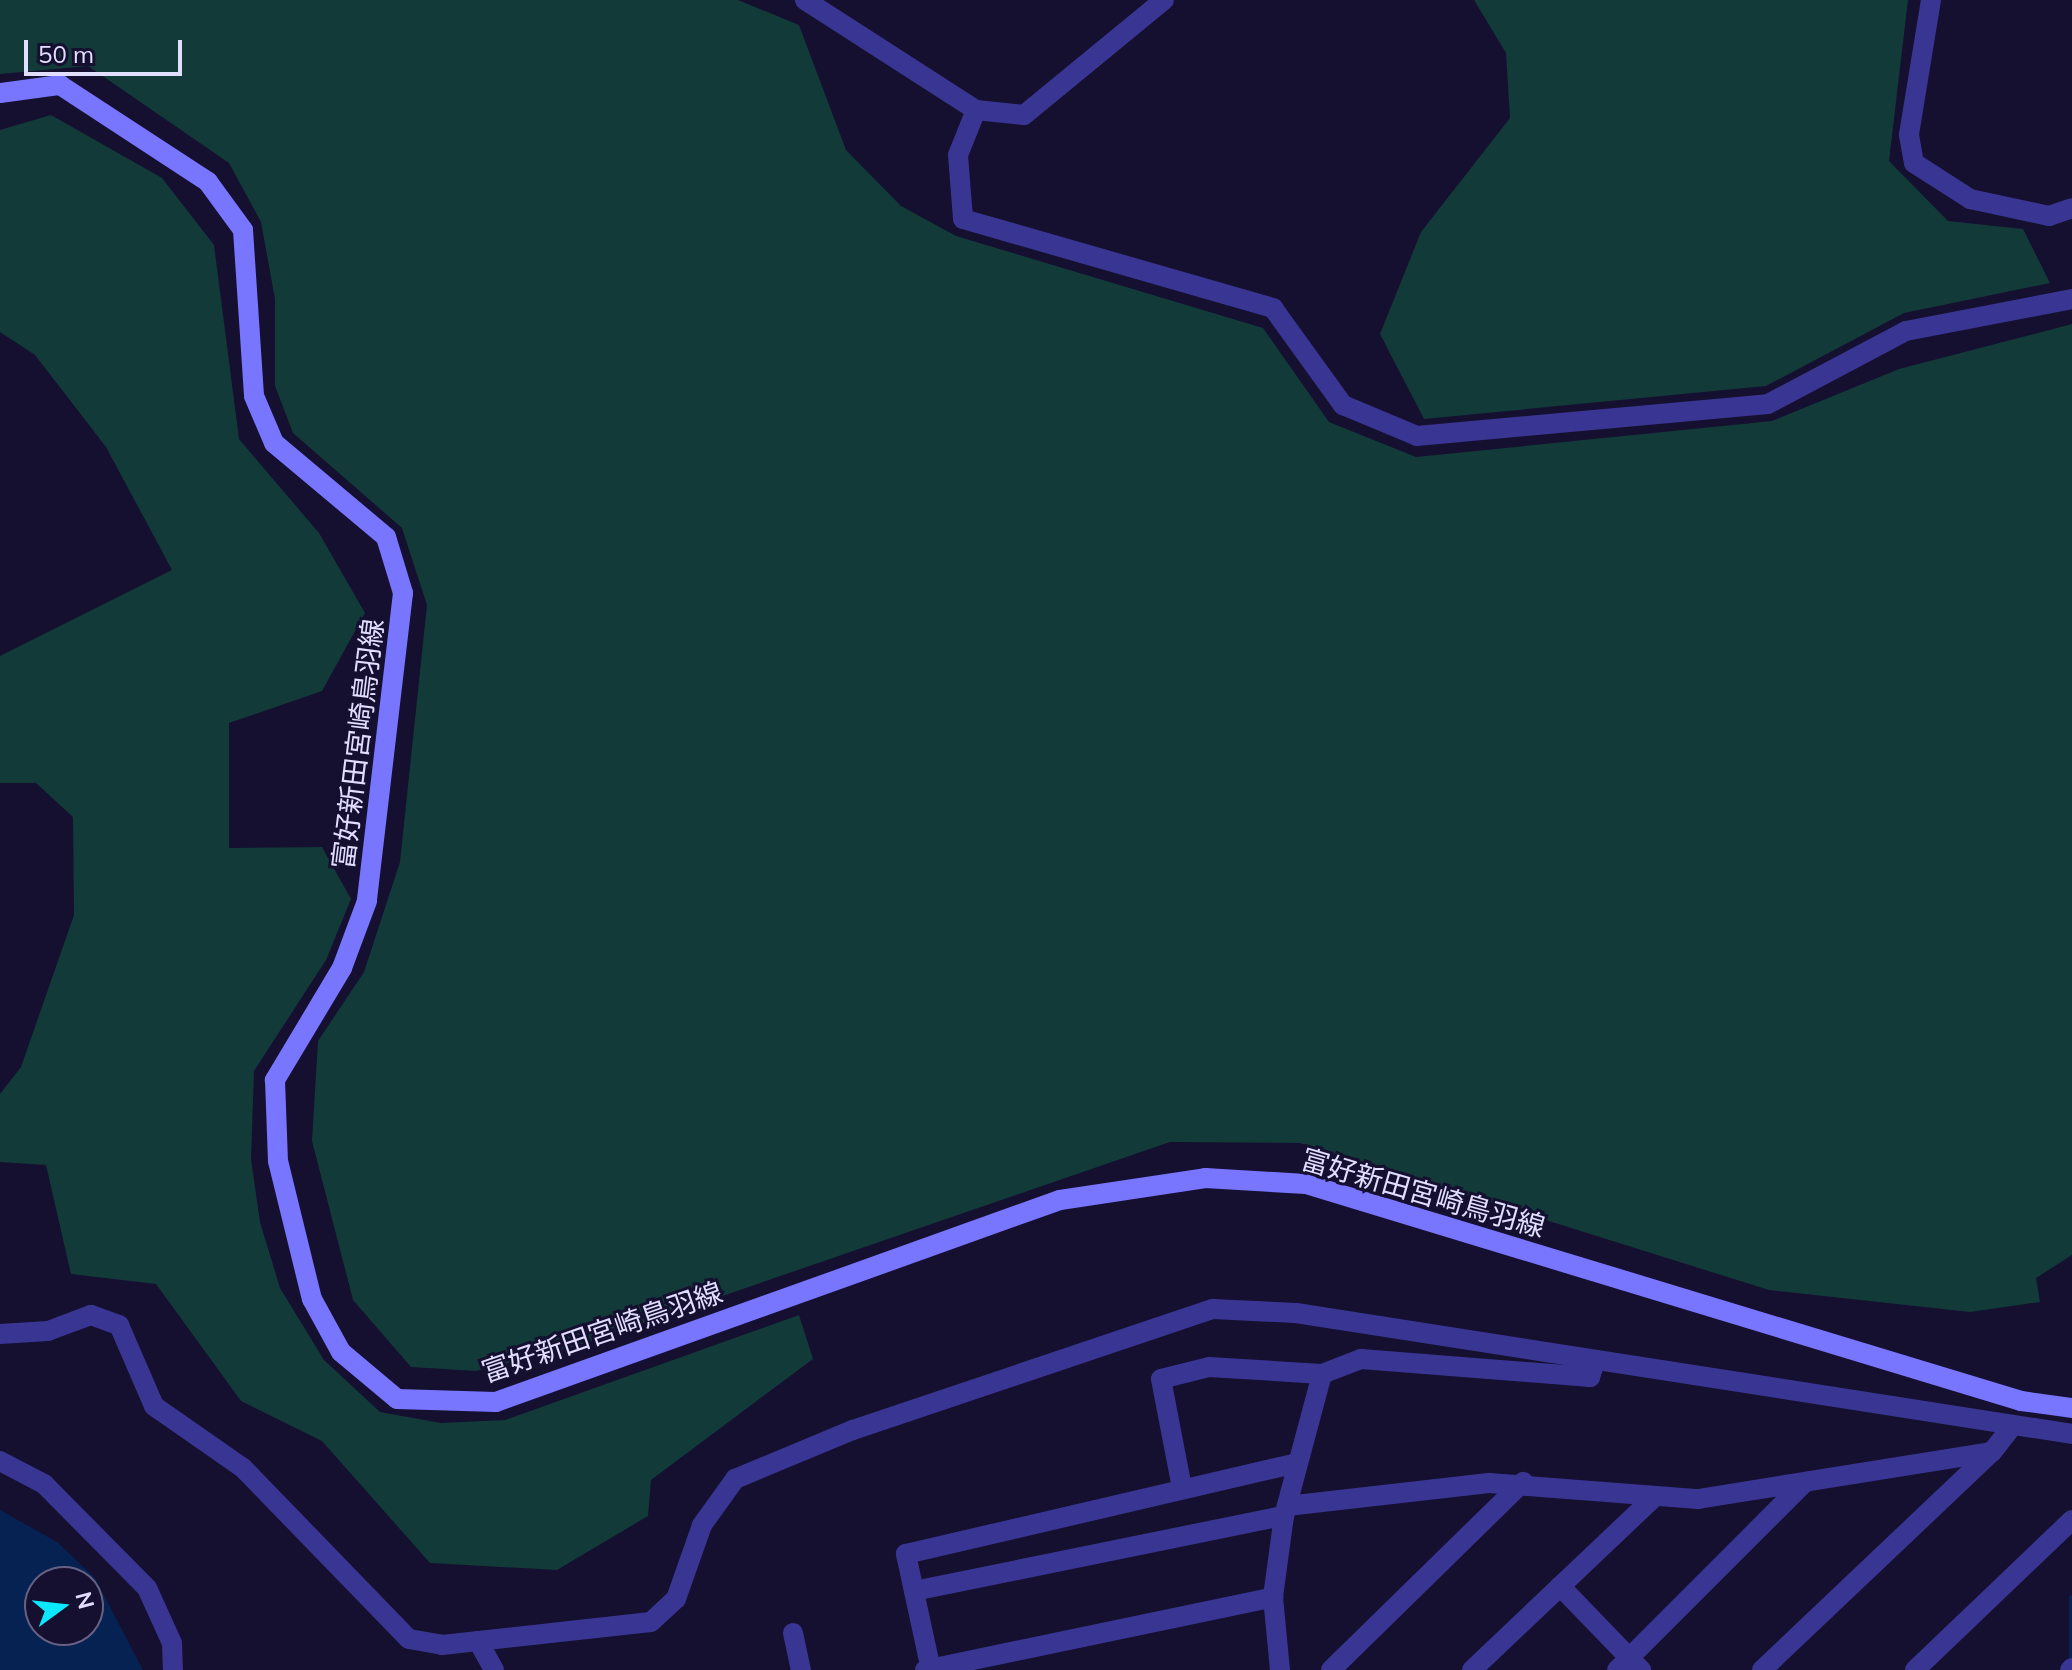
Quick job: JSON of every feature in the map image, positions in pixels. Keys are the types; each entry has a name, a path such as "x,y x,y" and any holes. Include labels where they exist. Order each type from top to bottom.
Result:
{"main road":[{"name":"富好新田宮崎鳥羽線","path":"0,93 60,85 90,98 208,182 243,230 254,396 274,443 386,537 395,565 403,593 367,901 342,968 275,1080 278,1161 312,1299 341,1352 397,1399 496,1402 1060,1200 1134,1183 1205,1178 1306,1184 2021,1401 2072,1408"}],"street":[{"path":"805,0 976,110 1024,115 1164,0"},
{"path":"1931,0 1909,135 1914,163 1970,199 2049,216 2072,208"},
{"path":"976,110 958,155 963,219 1273,308 1343,405 1417,436 1768,404 1906,331 2072,299"},
{"path":"0,1334 48,1331 91,1315 119,1325 154,1406 243,1468 409,1639 478,1641 651,1622 676,1599 702,1525 735,1479 853,1430 1193,1313 1296,1313 2072,1434"},
{"path":"1182,1488 1161,1379 1209,1367 1322,1374 1361,1359 1590,1377 1595,1362"},
{"path":"1280,1670 1273,1597 1286,1511 1322,1374"},
{"path":"1762,1670 1992,1452 2012,1426"},
{"path":"914,1591 1286,1511 1523,1482 1653,1498 1698,1499 1992,1452"},
{"path":"0,1461 44,1484 147,1588 172,1643 173,1670"},
{"path":"1273,1597 929,1670 906,1554 1298,1463"},
{"path":"1331,1670 1523,1482"},
{"path":"1560,1586 1629,1666 1804,1483"},
{"path":"1472,1670 1653,1498"},
{"path":"1915,1670 2072,1520"},
{"path":"793,1633 801,1670"},
{"path":"478,1641 494,1670"}],"green space":[{"path":"0,0 738,0 799,25 846,150 901,206 956,236 1263,328 1329,422 1416,457 1772,421 1899,369 2072,324 2072,1255 2036,1278 2040,1302 1970,1312 1769,1290 1300,1143 1170,1142 577,1346 476,1371 411,1367 353,1300 312,1141 318,1041 364,972 400,862 427,605 402,528 293,433 275,386 275,299 261,222 229,163 88,66 0,74"},
{"path":"1474,0 1908,0 1889,161 1948,221 2023,229 2050,283 1904,313 1766,386 1424,419 1380,334 1421,232 1510,118 1506,53"},
{"path":"51,115 162,178 214,245 239,439 319,533 365,613 322,691 229,723 229,848 322,847 351,899 326,960 254,1071 251,1159 260,1222 280,1288 324,1360 380,1412 441,1423 505,1420 799,1315 813,1359 651,1480 648,1516 557,1570 430,1563 322,1441 241,1401 156,1284 71,1274 46,1165 0,1162 0,1094 21,1067 74,915 73,817 36,783 0,783 0,656 172,570 106,447 35,355 0,332 0,130"}],"water":[{"path":"0,1510 57,1542 82,1566 24,1566 24,1646 104,1646 104,1595 143,1670 0,1670"}],"waterway":[{"path":"2072,1598 2072,1661"}]}
